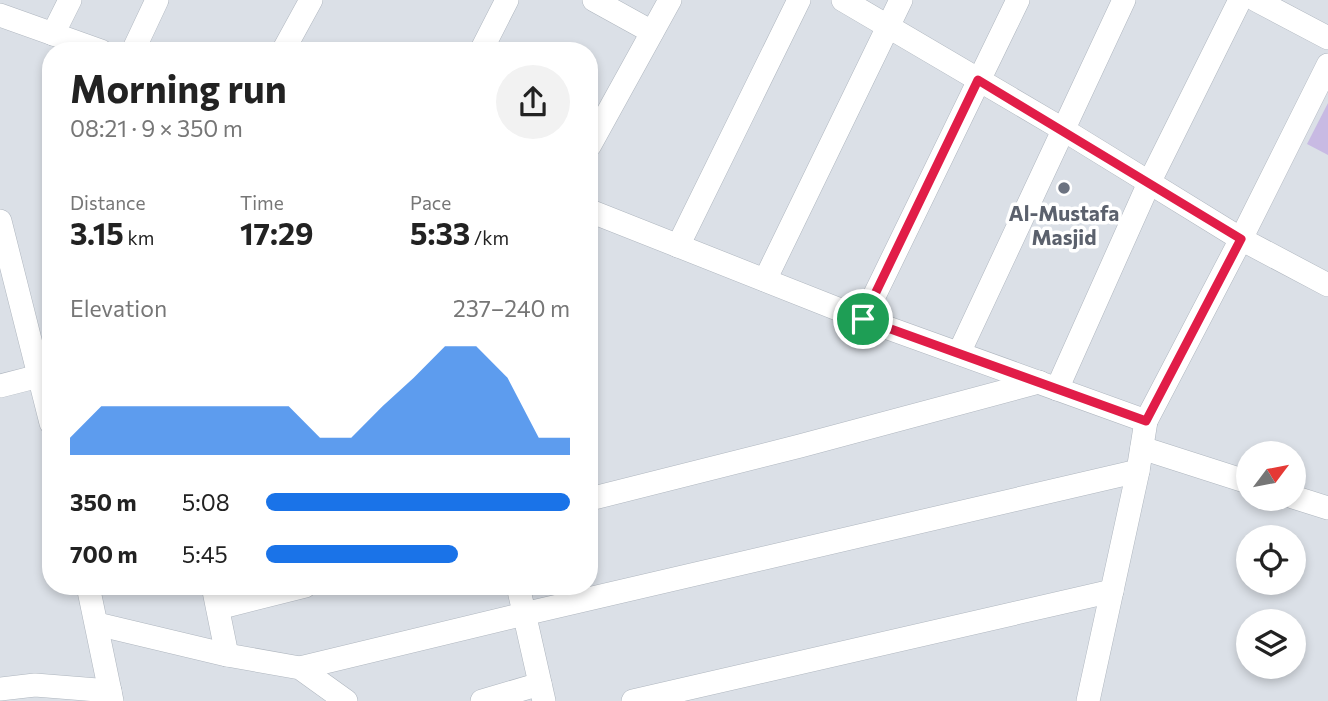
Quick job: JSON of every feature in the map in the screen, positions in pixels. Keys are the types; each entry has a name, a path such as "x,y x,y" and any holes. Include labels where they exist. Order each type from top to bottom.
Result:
{"street":[{"path":"53,34 70,0"},
{"path":"137,42 158,0"},
{"path":"288,42 311,0"},
{"path":"486,42 507,0"},
{"path":"594,0 652,32"},
{"path":"598,130 670,0"},
{"path":"678,246 799,0"},
{"path":"843,0 1064,130 1241,239 1328,285"},
{"path":"765,280 901,0"},
{"path":"863,319 1018,0"},
{"path":"959,353 1124,0"},
{"path":"598,497 1048,386 1240,0"},
{"path":"1256,0 1280,6 1328,38"},
{"path":"0,16 74,42"},
{"path":"1088,701 1146,421 1328,65"},
{"path":"598,214 863,319 1146,421"},
{"path":"0,221 42,388"},
{"path":"0,386 39,376"},
{"path":"97,624 227,655 300,668 1140,459 1236,479"},
{"path":"1306,501 1328,508"},
{"path":"633,701 1112,592"},
{"path":"0,689 35,685 111,696 90,595"},
{"path":"482,701 542,692 520,595"},
{"path":"215,597 227,655"},
{"path":"300,668 346,701"}],"shaded area":[{"path":"0,0 1328,0 1328,701 0,701"},
{"path":"1328,103 1328,155 1307,144"}],"place":[{"name":"Al-Mustafa Masjid","path":"1064,188"}],"route":[{"path":"978,80 1241,239 1146,421 863,319 978,80"}]}
